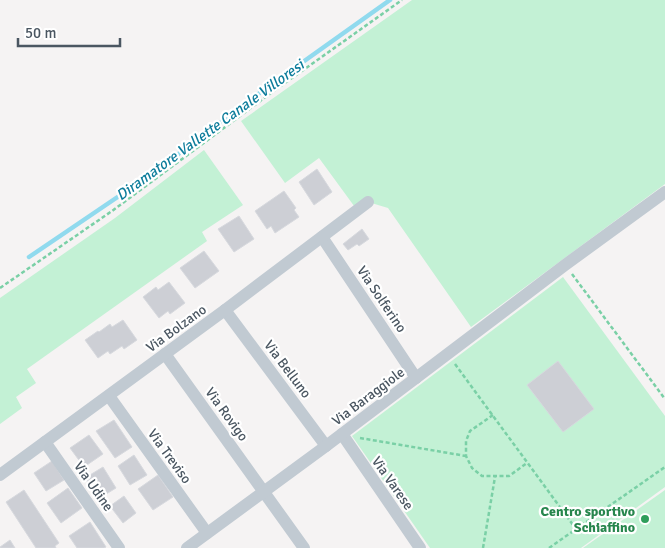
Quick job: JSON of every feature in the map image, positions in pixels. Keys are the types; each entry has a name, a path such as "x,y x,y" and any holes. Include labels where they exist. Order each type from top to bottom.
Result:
{"street":[{"name":"Via Baraggiole","path":"192,546 665,192"},
{"name":"Via Bolzano","path":"0,475 225,310 368,202"},
{"name":"Via Solferino","path":"322,237 416,378"},
{"name":"Via Belluno","path":"225,310 326,446"},
{"name":"Via Rovigo","path":"165,354 304,548"},
{"name":"Via Treviso","path":"108,396 207,533"},
{"name":"Via Varese","path":"342,434 420,548"},
{"name":"Via Udine","path":"45,442 119,548"}],"path":[{"path":"0,288 112,211 275,90 402,0"},
{"path":"565,265 665,399"},
{"path":"448,356 576,529"},
{"path":"493,415 470,431 466,441 466,456 472,468 482,476 509,476 528,463"},
{"path":"342,434 466,456"},
{"path":"549,548 665,468"},
{"path":"483,548 494,477"}],"green space":[{"path":"412,0 665,0 665,184 471,327 388,208 368,202 357,210 319,158 285,183 241,121"},
{"path":"204,150 243,205 202,232 207,241 27,369 36,383 16,397 22,408 0,424 0,298 115,218"},
{"path":"563,277 665,416 665,487 581,548 430,548 352,436"},
{"name":"Centro sportivo Schiaffino","path":"665,490 665,548 583,548"}],"building":[{"path":"317,169 332,192 314,205 299,182"},
{"path":"284,191 296,208 294,210 299,217 275,233 271,226 267,229 255,211"},
{"path":"239,216 254,239 234,252 218,229"},
{"path":"362,229 369,239 359,246 357,244 348,250 343,244"},
{"path":"204,251 219,271 195,288 180,268"},
{"path":"169,282 185,303 170,314 168,311 159,318 143,297 156,287 158,290"},
{"path":"123,320 137,340 124,349 122,346 110,354 108,351 98,358 85,340 110,324 112,327"},
{"path":"558,361 594,409 563,432 527,385"},
{"path":"114,420 132,447 115,458 96,431"},
{"path":"89,435 103,454 84,467 70,448"},
{"path":"134,455 147,475 130,485 118,466"},
{"path":"52,461 64,480 46,491 34,473"},
{"path":"103,467 116,488 98,499 85,478"},
{"path":"158,475 173,497 153,510 138,489"},
{"path":"68,488 82,508 61,523 47,503"},
{"path":"24,490 59,543 55,546 56,548 36,548 6,502"},
{"path":"124,496 136,513 123,523 110,506"},
{"path":"90,522 106,547 77,548 69,536"},
{"path":"10,540 15,548 0,548 0,547"}],"waterway":[{"name":"Diramatore Vallette Canale Villoresi","path":"29,257 153,173 265,89 390,0"}],"place":[{"name":"Centro sportivo Schiaffino","path":"645,519"}]}
